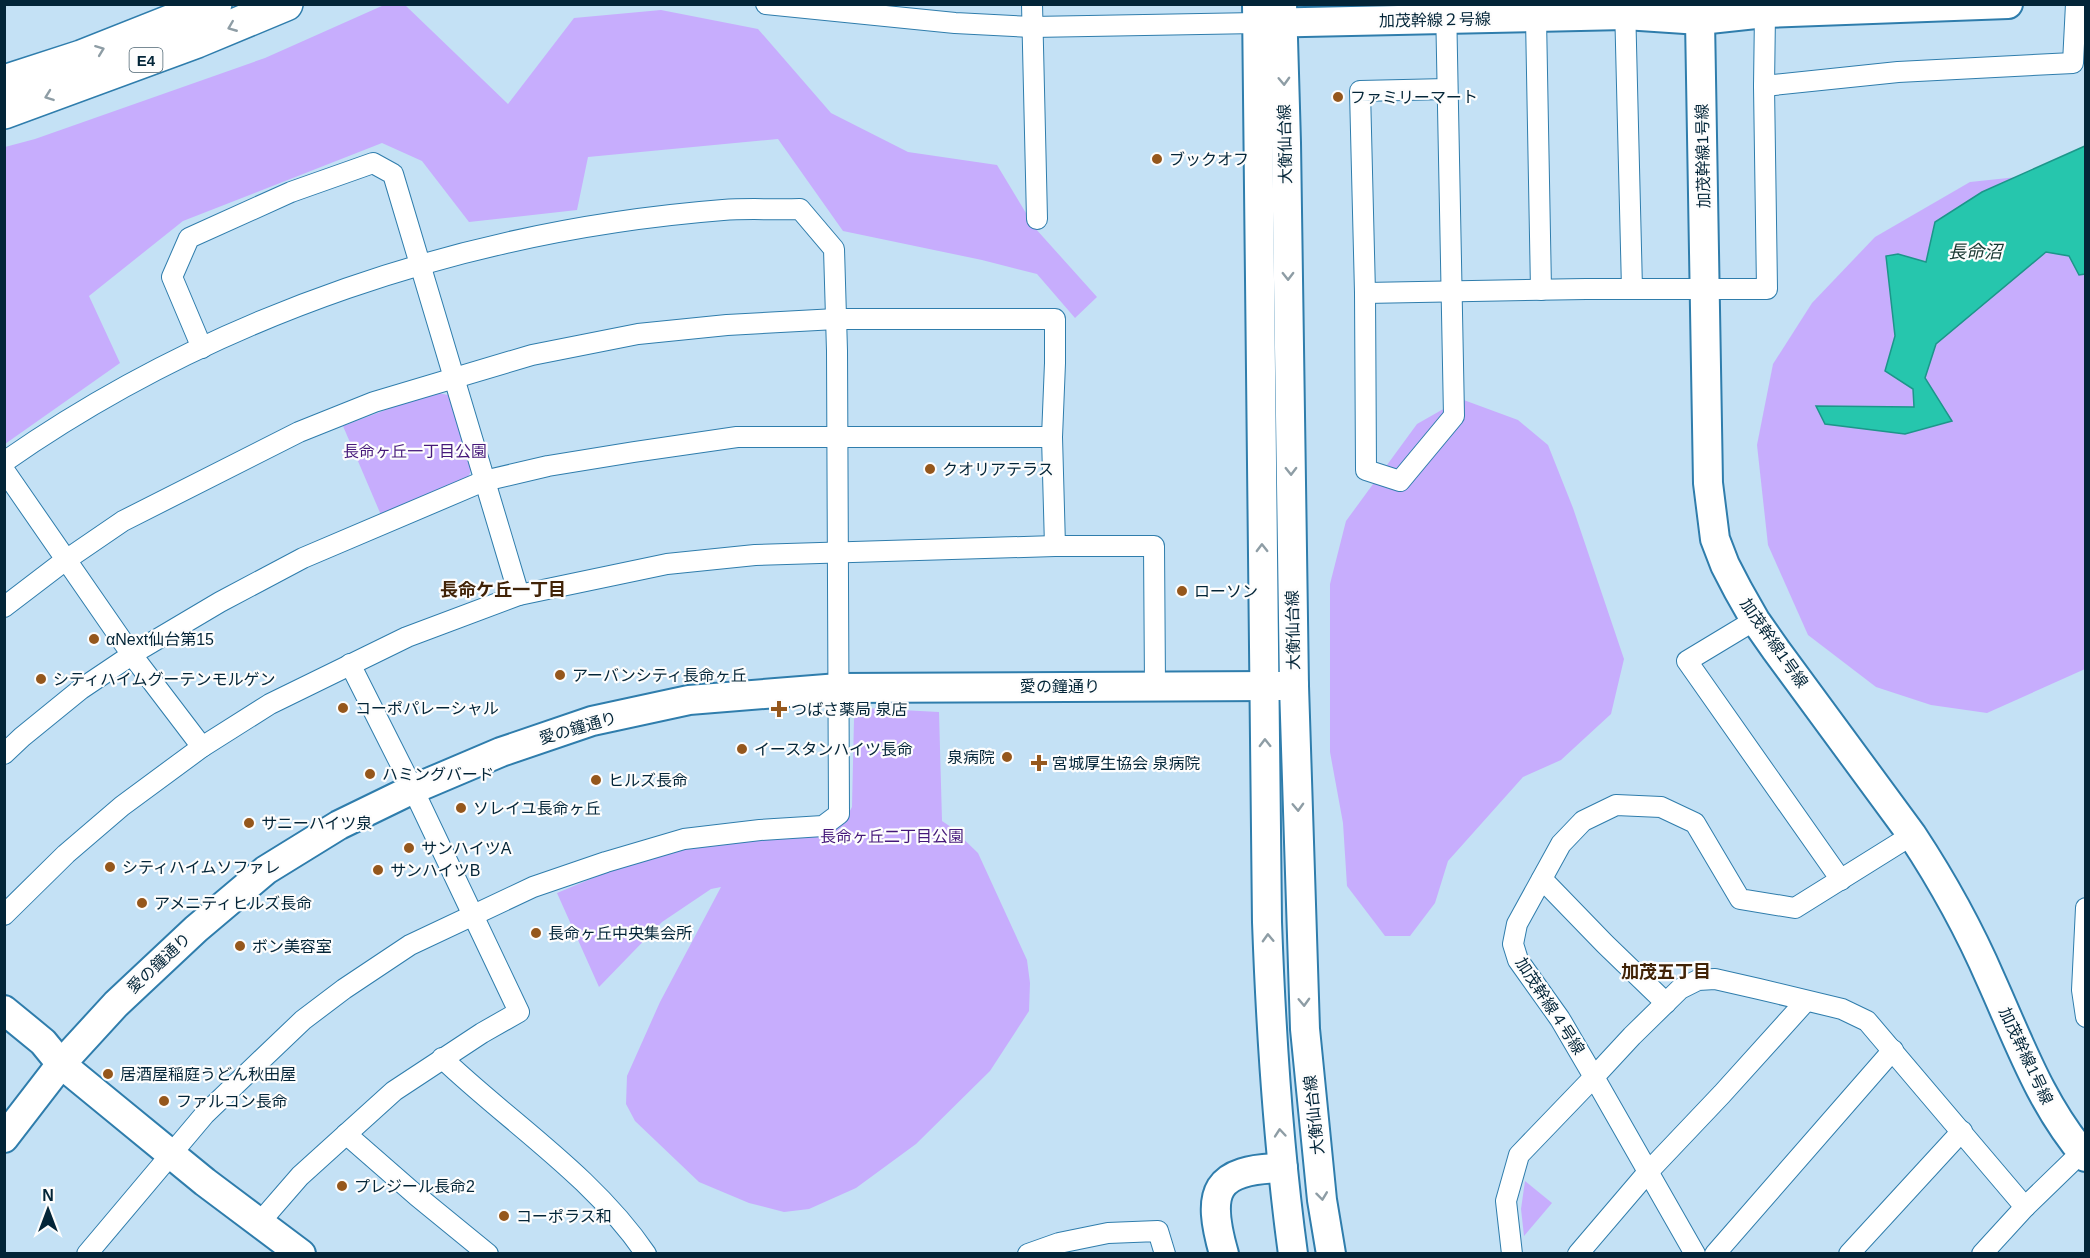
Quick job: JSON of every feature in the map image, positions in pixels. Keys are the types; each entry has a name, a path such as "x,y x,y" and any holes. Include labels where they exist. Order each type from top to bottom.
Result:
{"highway":[{"name":"E4","path":"4,82 81,57 215,4"},
{"name":"E4","path":"4,112 197,41 286,4"}],"street":[{"path":"766,4 955,23 1032,27 1269,14"},
{"path":"1032,4 1037,219"},
{"name":"加茂幹線２号線","path":"1269,14 1446,12 1536,18 1625,10 1700,20 1765,14 2008,4"},
{"path":"1764,86 1898,72 2073,63 2076,4"},
{"path":"1625,10 1632,289"},
{"path":"1446,12 1454,416 1400,481 1366,470 1365,293 1360,91 1447,90"},
{"name":"大衡仙台線","path":"1269,14 1263,685 1267,922 1271,1026 1293,1254"},
{"name":"大衡仙台線","path":"1269,14 1286,167 1294,686 1305,1029 1322,1200 1331,1254"},
{"path":"1365,293 1767,289 1765,14"},
{"path":"1536,18 1541,290"},
{"name":"加茂幹線1号線","path":"1700,20 1708,483 1715,539 1725,566 1755,620 1934,868 1967,928 2026,1061 2047,1101 2064,1129 2084,1153"},
{"path":"202,348 172,277 189,238 291,192 373,163 393,174 519,595"},
{"path":"4,462 95,404 149,373 202,348 368,280 463,252 551,234 654,217 725,210 800,209 834,249 839,814 823,826 760,830 684,839 606,862 533,887 410,945 344,989 303,1020 205,1114 170,1153 95,1251"},
{"path":"4,607 123,521 299,432 374,402 532,354 638,334 727,325 836,319 1055,319 1052,438 1055,546"},
{"path":"4,754 81,689 220,602 303,558 484,481 548,466 737,438 1052,438"},
{"path":"4,470 132,655 202,747"},
{"path":"4,915 66,854 114,813 202,747 270,704 407,637 519,595 667,564 754,555 1055,546 1154,546 1155,686"},
{"path":"1755,620 1688,661 1841,880"},
{"path":"260,1222 300,1176 394,1090 519,1012 413,789 350,664"},
{"name":"愛の鐘通り","path":"4,1138 61,1064 116,1004 196,929 266,870 339,825 413,789 501,752 592,721 689,700 839,688 1294,686"},
{"name":"加茂幹線４号線","path":"1594,1077 1560,1019 1518,960 1513,944 1517,924 1561,844 1583,821 1616,806 1661,807 1695,823 1740,899 1795,908 1912,836"},
{"path":"1542,879 1666,1003"},
{"path":"2085,908 2082,990 2085,1017"},
{"path":"1512,1254 1506,1201 1519,1155 1680,989 1698,980 1715,979 1842,1009 1867,1021 2025,1207"},
{"path":"1578,1254 1648,1172 1806,1001"},
{"path":"4,1010 43,1042 61,1064 170,1153 301,1254"},
{"path":"1715,1254 1893,1050"},
{"path":"442,1058 478,1093 571,1170 607,1206 646,1254"},
{"path":"1594,1077 1695,1254"},
{"path":"1849,1254 1962,1131"},
{"path":"346,1134 488,1254"},
{"path":"1982,1254 2025,1207 2084,1153"},
{"path":"1224,1254 1215,1224 1214,1207 1219,1188 1233,1177 1267,1168 1283,1168"},
{"path":"1028,1254 1059,1243 1108,1233 1158,1231 1165,1254"}],"green space":[{"path":"384,5 405,5 508,104 574,18 661,10 758,29 831,113 908,152 997,165 1035,228 1097,297 1075,318 1037,274 843,231 778,139 588,157 577,210 469,222 422,161 382,143 183,221 89,296 120,363 5,444 5,147 35,139 265,58"},
{"path":"2085,170 2085,669 1987,713 1931,705 1876,687 1808,635 1768,545 1757,445 1773,364 1812,303 1875,237 1970,182"},
{"name":"長命ヶ丘一丁目公園","path":"433,392 448,395 473,467 465,483 381,515 343,426"},
{"path":"1461,399 1518,420 1548,445 1573,508 1624,659 1611,714 1561,760 1523,777 1448,861 1435,903 1410,936 1385,936 1347,886 1343,823 1330,752 1330,584 1346,521 1417,424"},
{"name":"長命ヶ丘二丁目公園","path":"863,708 939,712 942,821 978,853 1027,960 1030,983 1029,1011 990,1071 916,1144 856,1188 809,1209 784,1212 749,1203 699,1182 635,1121 626,1104 627,1076 660,1002 721,887 711,889 662,922 599,987 557,893 636,860 687,847 845,820 852,807 854,719"},
{"path":"1525,1181 1552,1203 1524,1236 1521,1209"}],"water":[{"name":"長命沼","path":"2085,146 2085,274 2079,275 2069,256 2046,252 1936,344 1925,378 1952,421 1905,434 1825,424 1816,406 1914,407 1913,389 1885,371 1895,336 1886,256 1898,254 1926,262 1935,222 1982,192"}],"place":[{"name":"ファミリーマート","path":"1338,97"},
{"name":"ブックオフ","path":"1157,159"},
{"name":"クオリアテラス","path":"930,469"},
{"name":"ローソン","path":"1182,591"},
{"name":"αNext仙台第15","path":"94,639"},
{"name":"アーバンシティ長命ヶ丘","path":"560,675"},
{"name":"シティハイムグーテンモルゲン","path":"41,679"},
{"name":"コーポパレーシャル","path":"343,708"},
{"name":"つばさ薬局 泉店","path":"779,709"},
{"name":"イースタンハイツ長命","path":"742,749"},
{"name":"泉病院","path":"1007,757"},
{"name":"宮城厚生協会 泉病院","path":"1039,763"},
{"name":"ハミングバード","path":"370,774"},
{"name":"ヒルズ長命","path":"596,780"},
{"name":"ソレイユ長命ヶ丘","path":"461,808"},
{"name":"サニーハイツ泉","path":"249,823"},
{"name":"サンハイツA","path":"409,848"},
{"name":"シティハイムソファレ","path":"110,867"},
{"name":"サンハイツB","path":"378,870"},
{"name":"アメニティヒルズ長命","path":"142,903"},
{"name":"長命ヶ丘中央集会所","path":"536,933"},
{"name":"ボン美容室","path":"240,946"},
{"name":"居酒屋稲庭うどん秋田屋","path":"108,1074"},
{"name":"ファルコン長命","path":"164,1101"},
{"name":"プレジール長命2","path":"342,1186"},
{"name":"コーポラス和","path":"504,1216"}],"district":[{"name":"長命ケ丘一丁目","path":"503,590"},
{"name":"加茂五丁目","path":"1666,972"}]}
